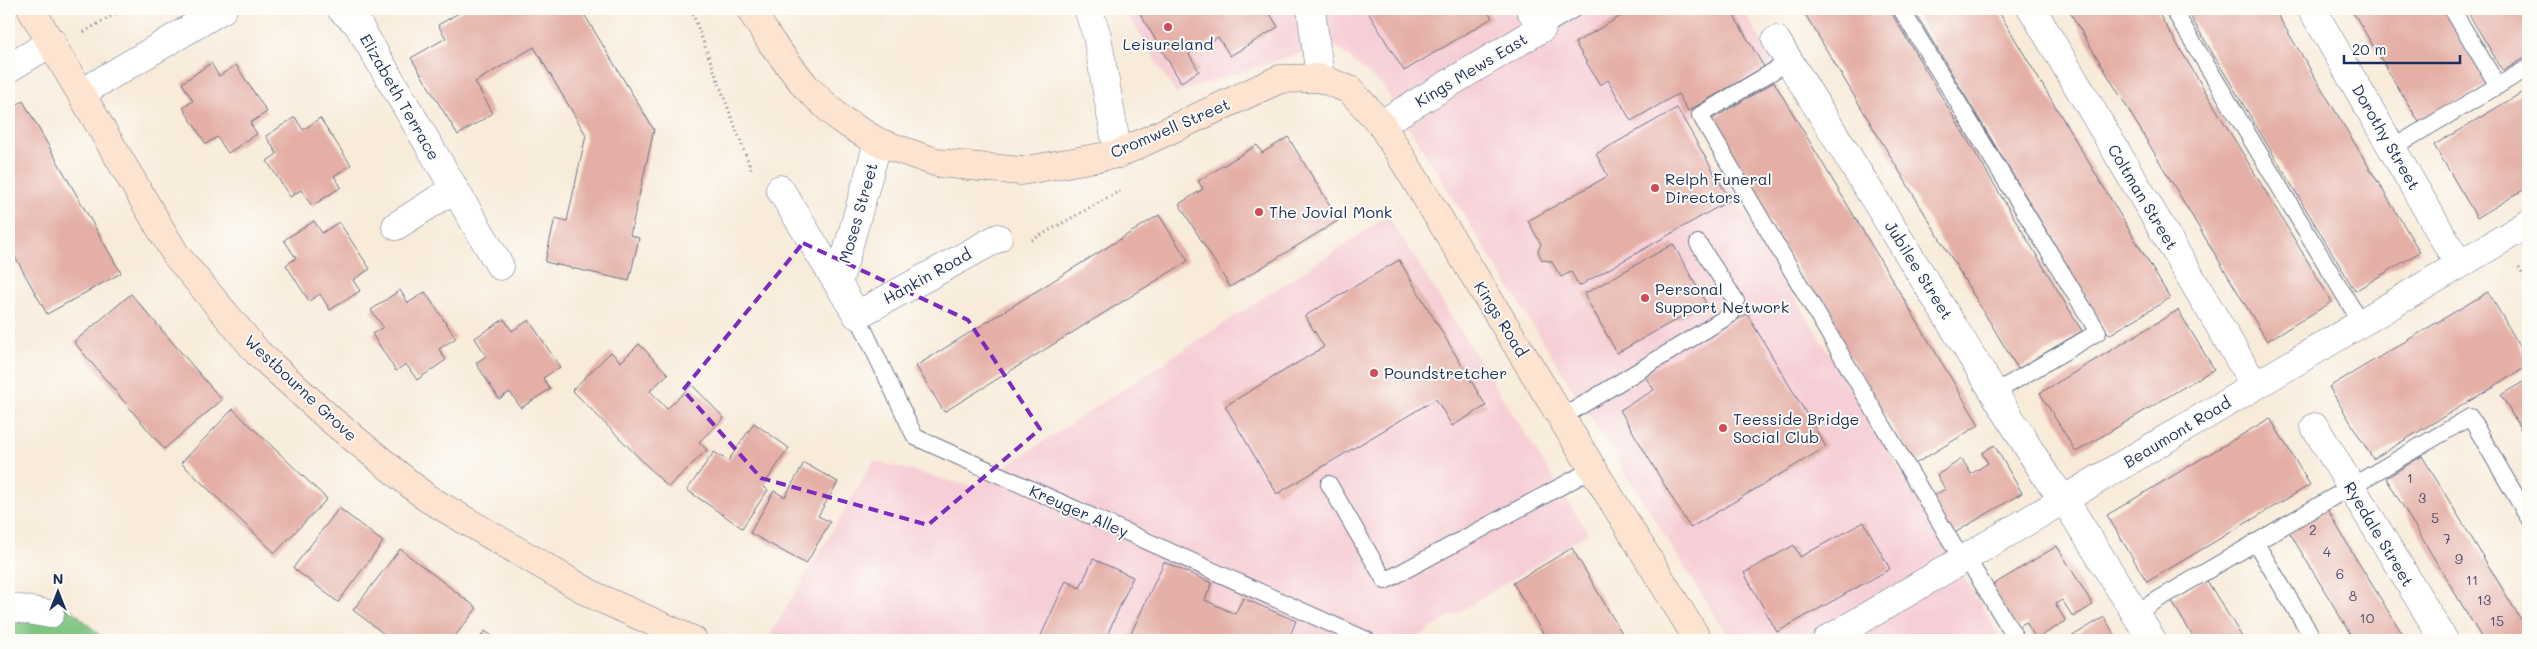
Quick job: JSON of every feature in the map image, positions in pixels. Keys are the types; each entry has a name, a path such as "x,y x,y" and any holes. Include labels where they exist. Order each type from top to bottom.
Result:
{"street":[{"name":"Westbourne Grove","path":"31,9 176,255 258,352 330,419 427,498 596,596 693,640"},
{"name":"Elizabeth Terrace","path":"341,9 357,23 500,266"},
{"name":"Cromwell Street","path":"750,9 770,42 806,88 840,119 878,142 938,163 1021,171 1118,154 1280,79 1320,78"},
{"path":"1088,9 1097,36 1118,154"},
{"path":"1311,9 1320,78"},
{"name":"Coltman Street","path":"2032,9 2254,386"},
{"name":"Dorothy Street","path":"2312,9 2459,265"},
{"path":"82,93 207,13"},
{"name":"Kings Mews East","path":"1381,124 1536,18"},
{"path":"9,68 54,46"},
{"name":"Jubilee Street","path":"1783,50 2047,478 2064,499 2152,640"},
{"name":"Kings Road","path":"1320,78 1350,90 1381,124 1698,640"},
{"name":"Moses Street","path":"838,284 878,142"},
{"path":"396,226 454,189"},
{"name":"Moses Street","path":"780,189 857,315"},
{"name":"Beaumont Road","path":"1826,640 2528,224"},
{"name":"Hankin Road","path":"857,315 998,238"},
{"name":"Ryedale Street","path":"2315,427 2444,640"},
{"path":"9,607 50,614"}],"lane":[{"path":"1536,18 1574,9"},
{"path":"1901,9 2098,332 1994,393"},
{"path":"2173,9 2361,323"},
{"path":"2452,9 2498,86"},
{"path":"1783,50 1700,115 1964,559 2017,640"},
{"path":"2392,148 2528,68"},
{"path":"1561,418 1730,315 1735,308 1736,301 1698,243"},
{"name":"Kreuger Alley","path":"857,315 915,437 1366,640"},
{"path":"2135,613 2350,485 2470,417 2528,517"},
{"path":"1329,484 1385,581 1593,468"},
{"path":"2255,542 2314,640"}],"path":[{"path":"54,46 123,9"},
{"path":"691,9 756,182 780,189"},
{"path":"998,238 1009,253 1122,190 1118,154"}],"highlighted area":[{"path":"803,243 968,320 1040,429 928,525 761,478 683,390"}],"shaded area":[{"path":"1125,9 1742,9 1777,66 1688,120 2002,640 1730,640 1383,86 1332,43 1175,93"},
{"path":"1388,216 1588,533 1413,640 767,640 874,461 974,487"}],"green space":[{"path":"9,598 69,607 105,640 9,640"}],"building":[{"path":"466,9 581,9 654,130 630,235 639,238 629,281 545,262 555,218 567,221 586,135 534,47 475,82 493,113 458,135 411,58 446,38 438,25"},
{"path":"1137,9 1267,9 1278,27 1230,56 1218,37 1189,54 1199,71 1181,82"},
{"path":"1366,9 1486,9 1492,18 1404,71"},
{"path":"1633,9 1730,9 1764,67 1688,111 1678,94 1631,121 1608,80 1600,85 1575,43"},
{"path":"1802,9 1889,9 2082,331 2018,369"},
{"path":"1913,9 1997,9 2170,298 2109,335"},
{"path":"2068,9 2156,9 2332,302 2267,341"},
{"path":"2186,9 2274,9 2420,252 2355,291"},
{"path":"2351,9 2443,9 2488,84 2420,124"},
{"path":"2466,9 2528,9 2528,56 2503,71"},
{"path":"211,63 219,76 236,65 267,112 250,123 257,134 228,153 217,137 206,144 183,108 193,101 182,83"},
{"path":"1774,82 1979,425 1915,464 1709,121"},
{"path":"2528,89 2528,187 2477,218 2434,145"},
{"path":"23,101 121,273 47,314 9,246 9,109"},
{"name":"Relph Funeral Directors","path":"1677,108 1730,200 1579,286 1571,272 1561,277 1551,261 1542,260 1538,251 1541,244 1528,221 1608,176 1596,154"},
{"path":"295,117 303,130 320,118 351,165 334,176 341,187 312,206 301,190 290,197 267,161 277,154 266,136"},
{"name":"The Jovial Monk","path":"1288,137 1339,220 1230,287 1179,204 1203,189 1198,181 1257,145 1262,153"},
{"path":"1159,215 1188,261 944,412 916,366"},
{"path":"314,221 322,233 339,222 370,269 353,280 360,291 330,310 320,294 309,301 286,265 296,258 284,240"},
{"name":"Personal Support Network","path":"1673,244 1706,303 1617,353 1584,294"},
{"name":"Poundstretcher","path":"1399,260 1486,406 1452,426 1436,399 1277,494 1225,406 1324,347 1305,316"},
{"path":"400,290 408,303 425,292 456,338 439,349 446,360 417,380 406,364 396,371 372,334 383,327 371,310"},
{"path":"2488,292 2528,360 2528,366 2373,459 2329,387"},
{"path":"131,294 222,400 164,449 74,342"},
{"path":"2178,310 2214,369 2076,452 2040,393"},
{"name":"Teesside Bridge Social Club","path":"1747,314 1826,447 1690,528 1620,410 1654,390 1644,375"},
{"path":"504,319 512,331 529,320 560,367 543,378 550,389 521,408 510,392 499,399 476,363 486,356 475,338"},
{"path":"639,344 668,374 650,391 667,409 692,385 724,418 699,442 707,450 668,487 572,390 611,352 621,362"},
{"path":"2528,379 2528,442 2501,395"},
{"path":"233,409 327,499 275,553 181,463"},
{"path":"2270,418 2310,485 2147,582 2107,515"},
{"path":"754,423 789,448 763,486 768,490 742,528 687,490 714,452 728,461"},
{"path":"1994,445 2022,493 1951,535 1929,499 1945,489 1937,475 1962,459 1971,474 1988,463 1982,453"},
{"path":"2422,456 2528,631 2528,640 2483,640 2386,478"},
{"path":"804,463 838,482 818,516 830,522 806,564 750,533 774,491 785,497"},
{"path":"2326,507 2406,640 2354,640 2288,530"},
{"path":"339,508 383,542 338,602 293,568"},
{"path":"1864,522 1890,569 1777,632 1744,573 1794,545 1800,557"},
{"path":"2057,546 2093,605 2073,617 2062,600 2055,604 2066,621 2036,639 2026,622 2016,628 1991,586"},
{"path":"1572,548 1626,640 1547,640 1513,583"},
{"path":"400,549 477,608 452,640 392,640 353,610"},
{"path":"1093,559 1133,577 1108,633 1116,637 1115,640 1039,640 1066,581 1080,588"},
{"path":"1164,562 1212,583 1205,600 1235,614 1243,598 1296,621 1288,640 1128,640"},
{"path":"2206,579 2244,640 2195,640 2171,600"},
{"path":"2104,617 2118,640 2066,640"},
{"path":"485,631 498,640 478,640"}],"place":[{"name":"Leisureland","path":"1168,27"},
{"name":"Relph Funeral Directors","path":"1655,188"},
{"name":"The Jovial Monk","path":"1259,212"},
{"name":"Personal Support Network","path":"1645,298"},
{"name":"Poundstretcher","path":"1374,373"},
{"name":"Teesside Bridge Social Club","path":"1723,428"}]}
